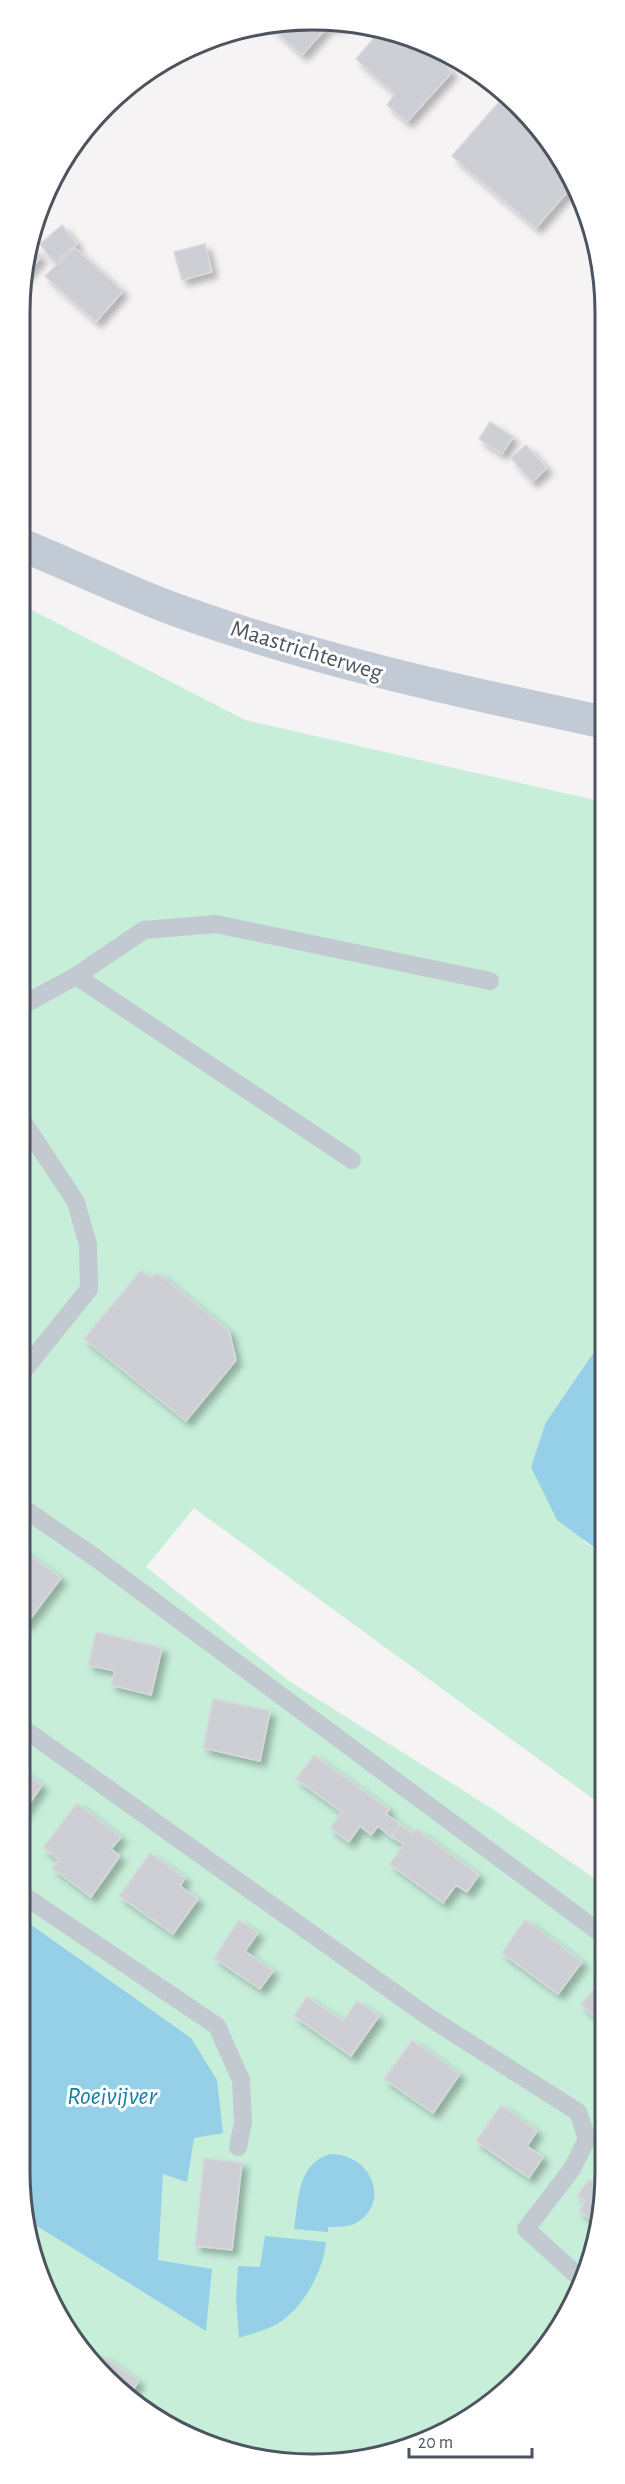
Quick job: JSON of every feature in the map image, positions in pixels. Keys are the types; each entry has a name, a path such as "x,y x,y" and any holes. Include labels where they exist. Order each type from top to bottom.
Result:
{"main road":[{"name":"Maastrichterweg","path":"30,548 169,607 296,648 421,683 595,720"}],"lane":[{"path":"30,1001 76,976 144,930 216,924 490,981"},
{"path":"76,976 352,1160"},
{"path":"30,1133 76,1202 88,1245 89,1288 30,1362"},
{"path":"30,1513 93,1557 288,1704 595,1929"},
{"path":"30,1733 430,2018 578,2112 587,2139 572,2169 526,2229 575,2274"},
{"path":"30,1900 217,2026 241,2080 243,2122 238,2147"}],"green space":[{"path":"30,609 245,720 595,800 595,1351 546,1422 584,1542 595,1549 595,1800 194,1508 146,1567 289,1681 491,1808 595,1879 593,2208 580,2262 566,2296 537,2343 499,2384 454,2416 403,2439 349,2452 312,2454 276,2452 222,2439 188,2425 171,2416 126,2384 88,2343 68,2313 52,2280 35,2227 32,2208 30,2172"}],"water":[{"path":"595,1351 595,1548 557,1520 531,1467 546,1422"},
{"name":"Roeivijver","path":"30,1924 191,2038 217,2080 223,2133 194,2138 187,2182 163,2174 158,2260 212,2269 206,2331 35,2224 30,2172"},
{"path":"330,2154 356,2161 366,2170 372,2180 373,2203 367,2214 353,2224 328,2227 328,2232 294,2229 305,2174 319,2159"},
{"path":"265,2236 326,2242 322,2263 306,2295 291,2313 273,2326 239,2338 236,2299 238,2266 260,2267"}],"building":[{"path":"324,31 302,55 277,32"},
{"path":"375,37 437,59 452,72 407,122 387,105 395,94 356,59"},
{"path":"500,101 537,141 568,192 536,228 452,156"},
{"path":"62,225 77,244 55,263 40,244"},
{"path":"205,244 212,272 182,280 174,252"},
{"path":"75,248 123,291 96,322 45,276"},
{"path":"36,253 41,257 34,266"},
{"path":"490,422 513,437 502,454 479,439"},
{"path":"526,445 547,468 532,482 511,458"},
{"path":"141,1270 149,1277 158,1273 229,1331 236,1360 186,1421 84,1339"},
{"path":"30,1555 61,1578 30,1619"},
{"path":"96,1632 162,1648 151,1695 111,1685 115,1671 88,1665"},
{"path":"213,1699 270,1711 260,1761 203,1748"},
{"path":"314,1755 389,1809 386,1814 400,1824 391,1837 378,1826 371,1835 360,1826 349,1842 330,1828 342,1812 296,1779"},
{"path":"30,1776 42,1785 30,1803"},
{"path":"77,1803 121,1837 111,1849 120,1856 91,1897 52,1868 59,1860 43,1848"},
{"path":"400,1824 412,1833 416,1829 479,1875 467,1892 456,1885 443,1903 390,1864 404,1844 391,1837"},
{"path":"150,1853 185,1878 180,1886 198,1899 173,1934 119,1896"},
{"path":"525,1919 582,1962 558,1994 502,1953"},
{"path":"239,1920 258,1933 245,1951 273,1971 260,1989 214,1958"},
{"path":"595,1988 595,2017 581,2005"},
{"path":"307,1996 343,2021 357,2001 379,2016 351,2056 294,2016"},
{"path":"412,2040 460,2074 433,2113 384,2079"},
{"path":"501,2105 537,2131 527,2146 543,2157 529,2178 476,2141"},
{"path":"204,2158 242,2163 232,2250 195,2246"},
{"path":"589,2179 594,2183 591,2219 579,2211 585,2201 577,2196"},
{"path":"103,2356 139,2381 133,2390 126,2384 101,2359"}]}
